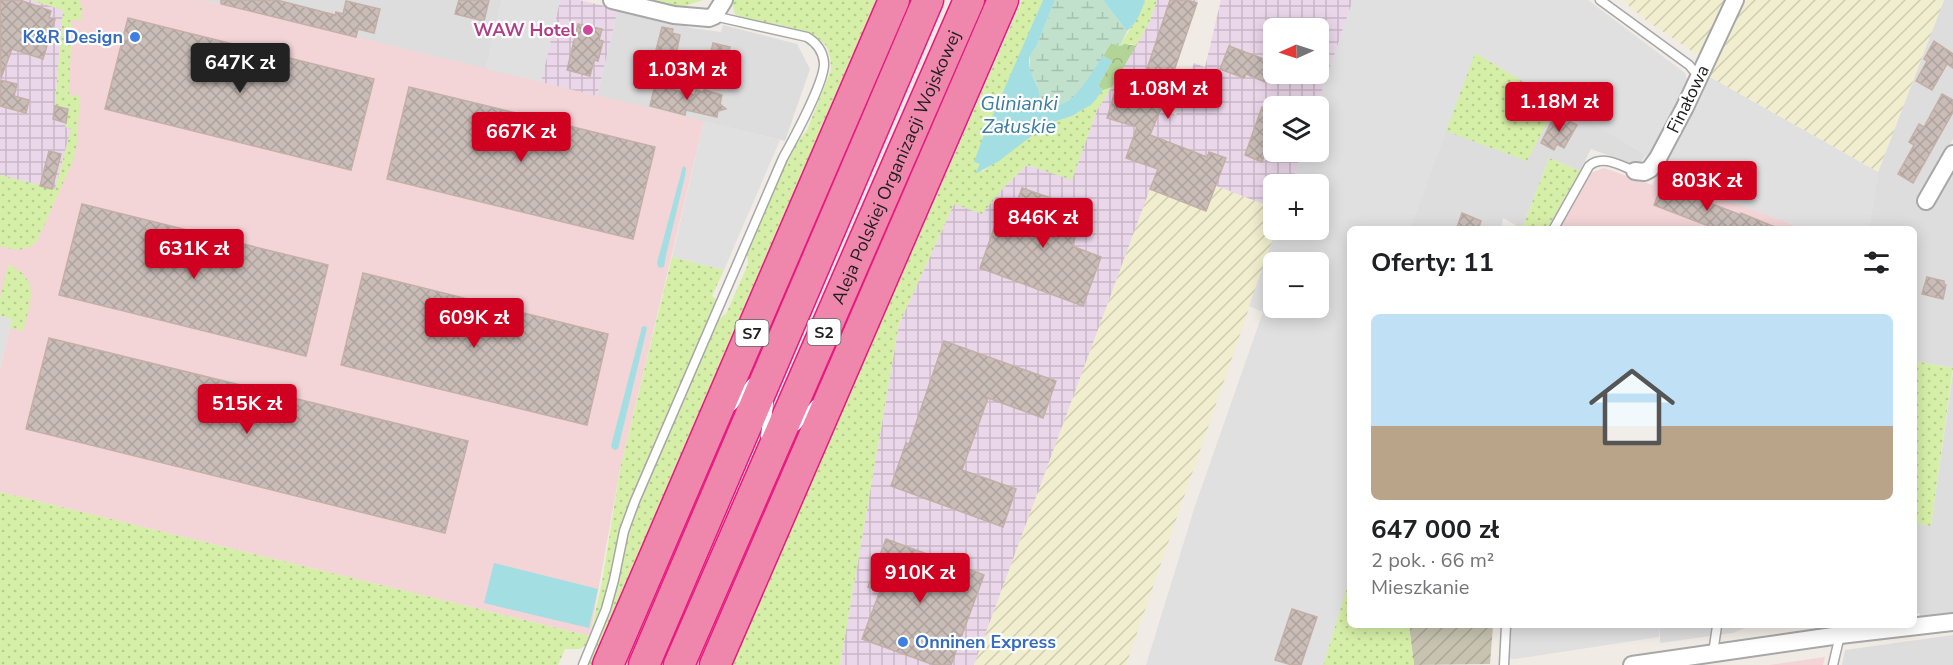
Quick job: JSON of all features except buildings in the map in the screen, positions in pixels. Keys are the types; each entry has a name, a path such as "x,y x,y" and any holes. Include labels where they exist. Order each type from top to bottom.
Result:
{"highway":[{"name":"S7","path":"608,665 894,0"},
{"name":"Aleja Polskiej Organizacji Wojskowej","path":"644,665 928,0"},
{"name":"Aleja Polskiej Organizacji Wojskowej","path":"679,665 969,0"},
{"path":"715,665 1003,0"}],"street":[{"path":"612,0 674,15 709,18 714,16 724,0"},
{"name":"Finałowa","path":"1635,171 1644,172 1650,169 1658,158 1685,107 1735,0"},
{"path":"1926,201 1953,154"},
{"path":"1917,626 1953,622"},
{"path":"1632,665 1702,658 1840,635 1901,628"}],"lane":[{"path":"1600,0 1689,65 1699,77"},
{"path":"583,665 606,609 624,531 635,501 783,158 801,125 824,71 822,53 818,45 807,37 714,16"},
{"name":"Finałowa","path":"1554,226 1589,166 1594,162 1603,160 1635,171"},
{"path":"734,456 751,335"},
{"path":"705,441 777,354"},
{"path":"763,469 767,420 777,354"},
{"path":"797,476 805,416 808,368"},
{"path":"734,456 767,420 808,368"},
{"path":"763,469 843,369"},
{"path":"1504,665 1506,628"},
{"path":"1702,658 1716,628"},
{"path":"1833,665 1840,635"}],"shaded area":[{"path":"0,0 31,0 63,10 55,105 68,109 71,129 55,190 0,175"},
{"path":"31,0 202,0 704,121 620,469 590,636 0,492 0,369 12,319 0,316 0,175 55,189 63,10"},
{"path":"202,0 502,0 486,69"},
{"path":"502,0 560,0 541,82 486,69"},
{"path":"560,0 579,0 618,9 597,96 541,82"},
{"path":"1157,0 1198,0 1161,110 1176,115 1194,63 1205,67 1221,0 1353,0 1329,71 1329,18 1263,18 1263,84 1324,84 1320,96 1263,96 1263,162 1299,162 1294,174 1263,174 1263,204 1216,186 1206,211 1150,190 974,665 840,665 899,324 954,204 1005,186 1027,165 1072,179 1097,110 1149,23"},
{"path":"1353,0 1588,0 1685,73 1690,87 1651,156 1475,53 1411,226 1347,226 1347,588 1323,665 1146,665 1195,506 1263,312 1263,318 1329,318 1329,252 1268,252 1272,240 1329,240 1329,174 1294,174 1299,162 1329,162 1329,96 1320,96 1324,84 1329,84 1329,71"},
{"path":"1622,0 1729,0 1707,50 1698,55 1647,21"},
{"path":"1741,0 1944,0 1878,172 1706,75"},
{"path":"1944,0 1953,0 1953,139 1918,200 1932,209 1953,173 1953,368 1917,362 1917,226 1870,226 1878,172"},
{"path":"618,9 680,23 691,28 721,32 723,25 797,44 810,69 785,141 597,96"},
{"path":"1475,52 1646,155 1638,166 1591,149 1580,171 1549,158 1523,226 1517,226 1503,218 1502,226 1411,226"},
{"path":"1706,75 1878,172 1870,226 1797,226 1658,174"},
{"path":"704,121 780,140 724,270 672,257"},
{"path":"1604,168 1652,185 1658,174 1797,226 1561,226 1591,173"},
{"path":"1216,186 1263,204 1263,240 1273,240 1268,252 1263,252 1263,268 1126,665 974,665 1150,189 1206,211"},
{"path":"1263,267 1263,312 1249,306"},
{"path":"0,316 12,319 0,369"},
{"path":"1953,372 1953,616 1919,621 1920,613 1917,614 1917,524 1931,526"},
{"path":"1409,628 1493,628 1490,664 1414,665"},
{"path":"1508,628 1660,628 1659,637 1515,659 1506,658"},
{"path":"1660,628 1745,628 1733,633 1660,643"},
{"path":"1953,635 1953,665 1842,665 1845,650"},
{"path":"1825,657 1823,665 1769,665"}],"green space":[{"path":"31,0 79,0 82,8 81,20 72,20 69,95 80,96 77,143 74,159 37,241 24,249 15,249 0,246 0,175 55,189 71,129 65,127 68,109 55,106 63,10"},
{"path":"652,0 703,0 682,7"},
{"path":"733,0 877,0 709,390 712,392 594,665 587,665 610,610 632,520 717,321 726,314 748,264 747,249 788,155 807,130 831,70 826,46 820,40 800,31 741,17 734,13"},
{"path":"1022,0 1043,0 975,162 980,164 982,172 1047,124 1072,116 1092,104 1103,90 1112,87 1097,110 1072,180 1027,165 1005,186 982,214 954,204 899,324 840,665 731,665"},
{"path":"1055,0 1103,0 1127,31 1120,46 1111,43 1085,85 1076,94 1056,106 1044,107 1030,71 1030,53 1036,47"},
{"path":"1145,0 1157,0 1149,23 1136,46 1131,44 1120,46 1140,13"},
{"path":"1111,43 1120,46 1125,44 1136,46 1112,87 1103,90 1098,86 1112,61 1103,56"},
{"path":"1475,52 1558,102 1527,161 1446,131"},
{"path":"1549,158 1580,171 1549,226 1523,226"},
{"path":"672,257 724,270 712,296 716,299 716,304 622,527 600,615 589,643 580,649 565,649 558,665 0,665 0,492 590,636 602,582 620,469"},
{"path":"8,265 19,270 30,284 30,302 23,331 10,328 12,319 0,316 0,297"},
{"path":"1917,362 1953,368 1931,526 1917,524"},
{"path":"1347,588 1347,628 1409,628 1414,665 1323,665"}],"water":[{"name":"Glinianki Załuskie","path":"1043,0 1055,0 1029,60 1044,107 1064,103 1072,97 1080,90 1103,56 1112,61 1098,86 1103,90 1092,104 1072,116 1047,124 999,161 975,174 980,164 974,162 982,140"},
{"path":"1103,0 1145,0 1136,21 1127,31"},
{"path":"683,166 686,168 685,176 664,267 659,268 657,263"},
{"path":"642,327 647,328 618,449 614,450 611,446"},
{"path":"494,563 598,589 589,628 484,603"}],"place":[{"name":"WAW Hotel","path":"588,30"},
{"name":"K&R Design","path":"135,37"},
{"name":"Onninen Express","path":"903,642"}]}
